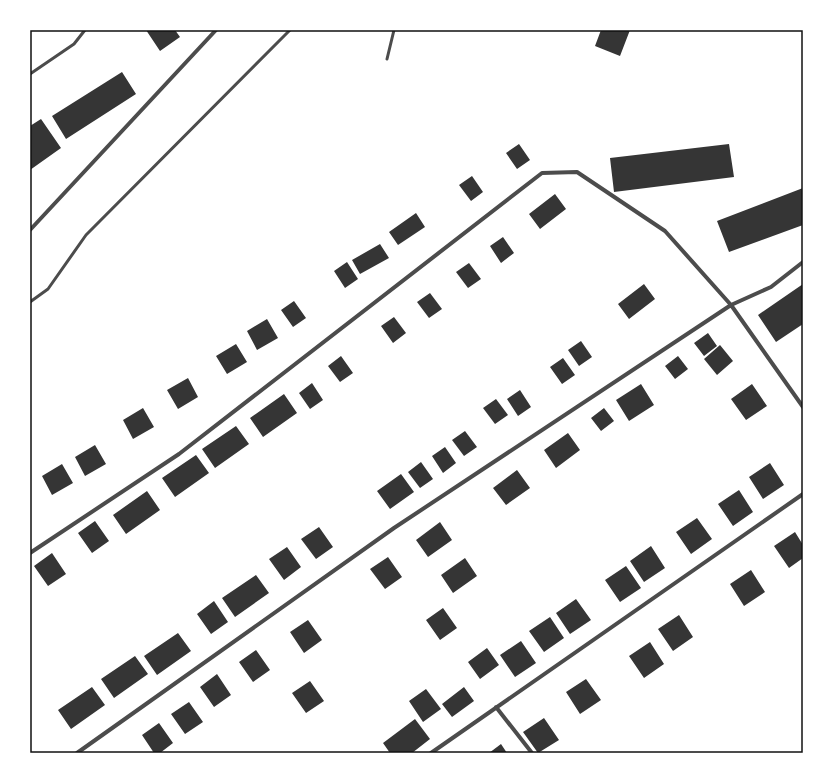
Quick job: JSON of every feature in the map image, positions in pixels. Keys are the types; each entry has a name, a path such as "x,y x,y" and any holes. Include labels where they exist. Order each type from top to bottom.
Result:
{"street":[{"path":"30,230 216,30"},
{"path":"30,553 179,454 542,173 577,172 665,231 731,305 803,407"},
{"path":"77,753 394,528 731,305 770,287 803,262"},
{"path":"431,753 803,494"},
{"path":"496,707 532,753"}],"lane":[{"path":"30,74 74,44 85,30"},
{"path":"30,302 48,289 86,235 290,30"},
{"path":"387,59 394,30"}],"building":[{"path":"146,30 175,30 180,37 160,51"},
{"path":"601,30 630,30 620,56 595,46"},
{"path":"122,72 136,94 66,139 52,116"},
{"path":"41,119 61,148 30,170 30,126"},
{"path":"519,144 530,160 517,169 506,153"},
{"path":"729,144 734,177 614,192 610,158"},
{"path":"472,176 483,192 471,201 459,185"},
{"path":"803,188 803,225 729,252 717,221"},
{"path":"555,194 566,209 540,229 529,214"},
{"path":"416,213 425,227 398,245 389,232"},
{"path":"503,237 514,253 501,263 490,246"},
{"path":"380,244 389,258 360,274 352,260"},
{"path":"347,262 358,279 345,288 334,271"},
{"path":"469,263 481,279 468,288 456,272"},
{"path":"644,284 655,299 629,319 618,304"},
{"path":"803,284 803,324 776,342 758,315"},
{"path":"430,293 442,309 429,318 417,302"},
{"path":"294,301 306,318 293,327 281,310"},
{"path":"394,317 406,333 393,343 381,326"},
{"path":"267,319 278,338 257,350 247,331"},
{"path":"708,333 717,346 704,356 694,343"},
{"path":"581,341 592,357 579,366 568,350"},
{"path":"236,344 247,362 227,374 216,356"},
{"path":"720,345 733,361 717,375 704,359"},
{"path":"341,356 353,373 340,382 328,366"},
{"path":"678,356 688,369 675,379 665,366"},
{"path":"563,358 575,375 562,384 550,367"},
{"path":"188,378 198,397 178,409 167,390"},
{"path":"312,383 323,400 310,409 299,393"},
{"path":"641,384 654,405 629,421 616,400"},
{"path":"752,384 767,406 746,420 731,399"},
{"path":"520,390 531,407 518,416 507,399"},
{"path":"284,394 297,413 263,437 250,418"},
{"path":"496,399 508,415 495,424 483,408"},
{"path":"143,408 154,427 133,439 123,420"},
{"path":"604,408 614,421 601,431 591,418"},
{"path":"236,426 249,444 215,468 202,449"},
{"path":"465,431 477,447 464,456 452,440"},
{"path":"568,433 580,450 556,468 544,450"},
{"path":"95,445 106,464 85,476 75,457"},
{"path":"445,447 456,463 443,473 432,456"},
{"path":"196,455 209,473 175,497 162,478"},
{"path":"421,462 433,479 420,488 408,472"},
{"path":"770,463 784,485 763,499 749,477"},
{"path":"62,464 73,483 52,495 42,476"},
{"path":"517,470 530,488 506,505 493,488"},
{"path":"401,474 414,492 390,509 377,491"},
{"path":"739,490 753,512 733,526 718,504"},
{"path":"147,491 160,510 126,534 113,515"},
{"path":"697,518 712,539 691,554 676,532"},
{"path":"95,521 109,541 92,553 78,533"},
{"path":"440,522 452,540 428,557 416,540"},
{"path":"319,527 333,547 316,559 301,539"},
{"path":"795,532 803,545 803,558 789,568 774,546"},
{"path":"651,546 665,568 644,582 630,561"},
{"path":"287,547 301,567 284,580 269,559"},
{"path":"52,553 66,574 48,586 34,566"},
{"path":"388,557 402,577 385,589 370,569"},
{"path":"465,558 477,576 453,593 441,575"},
{"path":"626,566 641,588 620,602 605,580"},
{"path":"751,570 765,592 744,606 730,584"},
{"path":"256,575 269,593 235,617 222,598"},
{"path":"576,599 591,620 570,634 556,613"},
{"path":"214,601 228,622 211,634 197,614"},
{"path":"443,608 457,628 440,640 426,620"},
{"path":"679,615 693,637 673,651 658,629"},
{"path":"550,617 564,638 544,652 529,631"},
{"path":"308,620 322,640 304,653 290,632"},
{"path":"178,633 191,651 157,675 144,656"},
{"path":"521,641 536,663 515,677 500,655"},
{"path":"650,642 664,664 644,678 629,656"},
{"path":"487,648 499,665 480,679 468,662"},
{"path":"256,650 270,670 253,682 239,662"},
{"path":"135,656 148,674 114,698 101,679"},
{"path":"217,674 231,695 214,707 200,687"},
{"path":"586,679 601,700 580,714 566,692"},
{"path":"310,681 324,701 306,713 292,693"},
{"path":"92,687 105,705 71,729 58,710"},
{"path":"464,687 474,701 452,717 442,704"},
{"path":"426,689 441,709 423,722 409,701"},
{"path":"189,702 203,722 185,734 171,714"},
{"path":"544,718 559,740 538,753 523,732"},
{"path":"415,719 430,739 412,753 390,753 383,743"},
{"path":"159,723 173,743 160,753 154,753 142,735"},
{"path":"501,744 507,753 489,753"}]}
